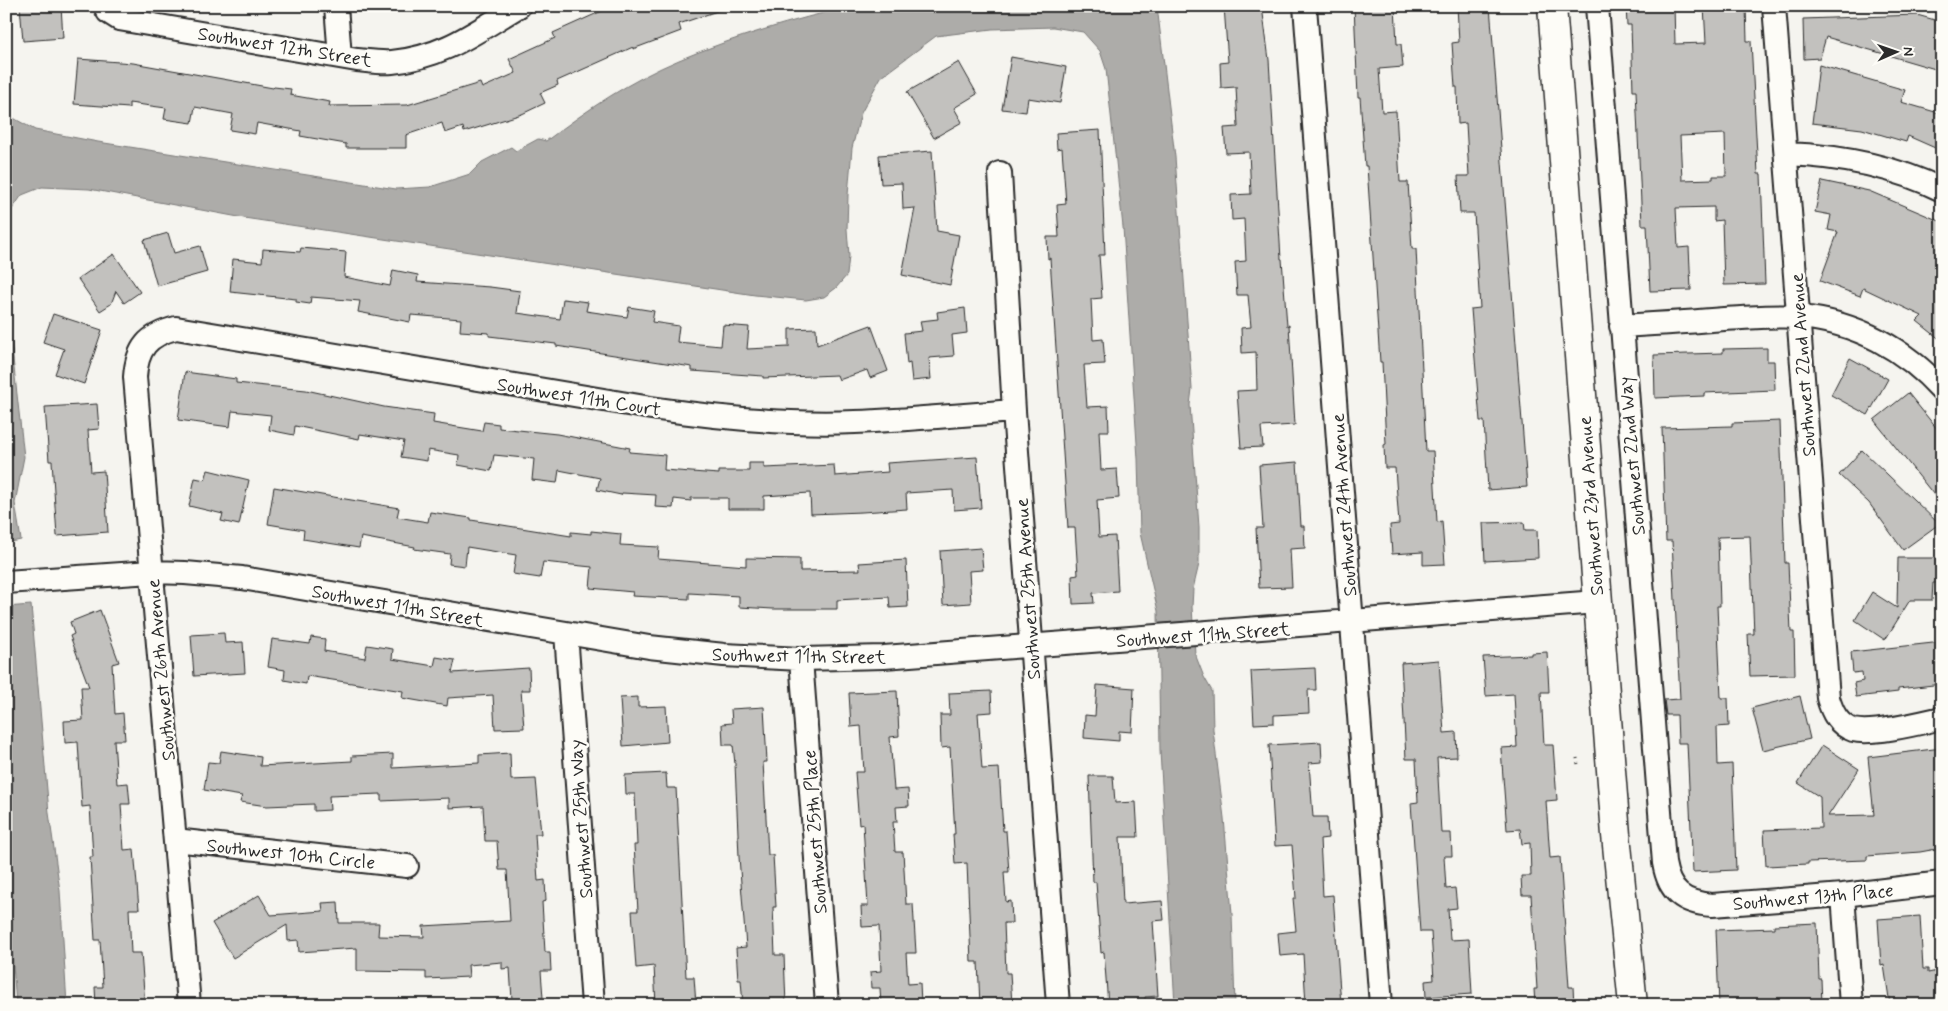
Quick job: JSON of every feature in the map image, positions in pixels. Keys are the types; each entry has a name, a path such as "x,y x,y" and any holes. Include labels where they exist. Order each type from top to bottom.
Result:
{"street":[{"name":"Southwest 12th Street","path":"105,6 108,12 119,19 340,57 390,62 423,57 454,45 519,6"},
{"path":"336,6 340,57"},
{"name":"Southwest 24th Avenue","path":"1305,6 1381,1005"},
{"name":"Southwest 23rd Avenue","path":"1552,6 1597,602 1616,835 1633,1005"},
{"name":"Southwest 22nd Way","path":"1597,6 1664,863 1667,877 1674,889 1684,899"},
{"name":"Southwest 22nd Avenue","path":"1774,6 1828,698 1832,712 1838,720 1853,730 1867,731 1942,718"},
{"path":"1786,154 1815,155 1860,162 1890,170 1942,190"},
{"name":"Southwest 25th Avenue","path":"1000,174 1014,411 1058,1005"},
{"path":"1621,326 1767,317 1798,317 1836,323 1865,333 1905,356 1929,376 1942,390"},
{"name":"Southwest 11th Court","path":"150,339 162,332 176,328 719,418 786,422 854,422 1014,411"},
{"name":"Southwest 26th Avenue","path":"150,339 138,357 135,377 189,1005"},
{"name":"Southwest 11th Street","path":"6,582 151,572 242,578 649,647 705,653 801,659 884,657 1032,647 1597,602"},
{"name":"Southwest 25th Way","path":"566,634 593,1005"},
{"name":"Southwest 25th Place","path":"801,659 827,1005"},
{"name":"Southwest 10th Circle","path":"175,840 407,866"},
{"name":"Southwest 13th Place","path":"1684,899 1698,904 1712,905 1843,895 1942,883"},
{"path":"1843,895 1851,1005"}],"path":[{"path":"1577,758 1578,765"}],"shaded area":[{"path":"851,6 1157,6 1175,157 1192,389 1190,405 1199,527 1199,564 1193,589 1192,607 1195,654 1212,691 1213,730 1224,818 1232,914 1235,1005 1175,1005 1160,751 1158,611 1140,533 1138,459 1123,227 1106,69 1100,51 1083,32 1053,27 992,29 936,36 881,77 861,113 852,148 848,195 847,229 849,256 847,275 836,288 824,297 806,300 755,295 244,218 89,189 42,187 22,195 6,218 6,114 35,130 98,142 396,189 430,187 470,174 482,162 511,147 516,151 538,139 546,141 610,96 679,60 764,30"},
{"path":"6,296 24,457 15,503 21,540 6,543"},
{"path":"31,605 49,813 60,891 67,1005 16,1005 6,869 6,607"}],"building":[{"path":"20,6 61,6 63,38 23,41"},
{"path":"613,6 722,6 723,9 679,24 681,31 633,49 633,47 557,81 558,85 540,93 545,103 522,114 464,132 463,127 445,133 442,123 406,135 406,148 346,148 346,144 300,136 301,131 257,123 255,134 230,130 233,114 195,107 192,123 164,119 166,108 129,103 129,108 74,104 78,59 133,63 273,88 291,89 290,95 330,102 329,106 407,105 480,83 482,88 516,73 509,59 555,38 553,33"},
{"path":"1224,6 1262,6 1269,60 1281,259 1287,326 1289,325 1295,425 1261,427 1263,447 1241,448 1237,391 1257,390 1256,352 1242,353 1241,328 1251,327 1248,295 1237,295 1235,262 1246,261 1244,219 1232,220 1231,195 1251,194 1249,152 1226,153 1224,128 1238,127 1236,87 1221,88 1220,63 1228,62"},
{"path":"1354,6 1395,6 1397,44 1401,44 1403,67 1379,69 1382,112 1396,111 1400,182 1408,182 1412,249 1416,249 1426,451 1433,451 1437,522 1442,521 1445,564 1423,565 1423,552 1392,554 1390,525 1399,524 1395,468 1385,468 1384,445 1386,444 1382,362 1380,362 1367,166 1365,166 1360,97 1358,97"},
{"path":"1457,6 1490,6 1527,487 1488,490 1484,421 1480,421 1471,309 1480,308 1474,213 1460,213 1458,176 1469,176 1466,123 1458,124 1457,87 1455,87 1452,43 1459,42"},
{"path":"1626,6 1674,6 1675,44 1706,43 1704,6 1746,6 1747,41 1751,41 1758,174 1761,174 1765,284 1724,285 1722,220 1714,221 1714,207 1676,208 1678,248 1689,247 1691,290 1650,291 1647,225 1642,225 1636,91 1633,91 1631,25 1627,25","holes":["1725,134 1726,176 1713,176 1713,179 1682,180 1680,136"]},
{"path":"1917,15 1942,22 1942,71 1826,37 1820,58 1804,59 1803,19"},
{"path":"1011,57 1066,67 1060,103 1028,98 1026,112 1002,109"},
{"path":"959,62 977,94 954,108 962,122 934,138 907,92"},
{"path":"1819,65 1905,90 1901,102 1942,114 1942,151 1908,136 1906,142 1862,129 1812,123"},
{"path":"1100,130 1105,255 1099,255 1102,298 1091,299 1093,340 1103,339 1105,364 1084,365 1087,407 1108,406 1109,431 1099,431 1101,470 1117,469 1119,498 1097,500 1099,537 1115,536 1118,591 1093,593 1094,603 1073,604 1072,576 1078,575 1075,528 1068,528 1047,237 1059,237 1057,205 1066,204 1062,148 1057,149 1056,133"},
{"path":"932,151 937,231 959,235 950,285 902,275 915,208 903,209 902,183 881,184 879,155"},
{"path":"1822,181 1869,191 1942,222 1942,341 1917,321 1922,316 1863,288 1860,296 1820,281 1838,232 1828,230 1831,215 1815,212"},
{"path":"168,233 174,253 200,246 207,272 157,286 144,240"},
{"path":"301,248 346,252 344,277 390,286 393,270 418,275 417,282 520,291 517,313 560,319 563,299 588,302 586,311 627,317 629,307 654,311 652,322 679,326 677,342 721,346 723,325 749,327 747,349 789,347 789,329 816,328 817,345 871,325 888,371 870,378 867,370 839,380 837,375 763,378 763,376 692,371 692,367 556,346 556,344 489,336 489,333 460,331 461,319 411,315 410,322 358,312 360,301 311,297 310,304 296,302 296,299 230,292 233,259 262,262 263,249 300,252"},
{"path":"114,254 140,292 124,303 116,291 111,304 100,311 78,279"},
{"path":"965,308 967,333 952,335 954,356 929,358 931,379 912,381 910,363 907,364 904,333 922,331 920,321 938,319 937,312"},
{"path":"53,314 102,330 84,384 55,374 64,349 43,342"},
{"path":"1767,348 1767,361 1774,361 1775,390 1704,393 1704,396 1655,398 1654,355 1723,353 1723,349"},
{"path":"1850,358 1888,379 1868,415 1831,395"},
{"path":"185,372 236,379 236,383 306,390 384,407 434,414 433,423 482,431 484,422 499,424 499,428 557,434 630,448 629,452 665,455 664,470 719,474 719,471 749,471 749,463 764,463 764,468 834,465 835,476 888,472 887,463 977,457 981,508 954,510 953,490 906,493 907,509 862,512 811,514 810,493 764,496 764,509 728,509 728,498 691,498 691,501 674,499 673,508 655,507 656,495 622,493 621,495 597,490 600,478 559,470 557,483 532,480 534,459 494,455 491,471 458,465 459,455 428,450 427,461 401,457 404,441 360,434 359,439 295,426 294,435 269,430 271,415 232,411 230,427 178,420"},
{"path":"1908,393 1942,435 1942,505 1874,420"},
{"path":"97,404 99,429 88,430 91,472 104,471 108,532 57,536 52,461 49,461 45,407"},
{"path":"1780,421 1785,563 1788,563 1791,632 1794,632 1795,675 1750,676 1748,634 1754,634 1750,536 1718,537 1720,606 1717,606 1721,698 1728,698 1729,726 1717,727 1718,765 1732,764 1736,870 1693,872 1687,743 1678,743 1677,715 1666,715 1664,700 1680,699 1672,541 1666,541 1662,428 1732,426 1732,423"},
{"path":"1862,450 1939,524 1903,550 1869,503 1839,475"},
{"path":"1297,462 1301,526 1304,526 1305,548 1290,549 1292,587 1259,588 1256,528 1263,528 1259,465"},
{"path":"208,470 249,480 239,525 221,521 223,514 189,506 195,478 205,480"},
{"path":"274,487 399,508 397,517 428,522 430,512 571,536 571,532 591,534 591,531 621,534 620,545 659,547 658,559 746,566 746,558 800,559 800,571 860,570 859,563 906,560 908,607 890,608 889,597 837,600 837,609 773,609 739,607 739,596 689,593 689,599 632,596 633,592 590,588 592,567 543,562 540,578 513,574 516,555 467,547 465,566 449,564 450,554 414,549 415,547 361,537 359,548 303,539 304,530 268,524"},
{"path":"1524,522 1525,530 1537,530 1538,558 1485,561 1483,523"},
{"path":"981,548 983,570 969,571 971,603 943,605 940,551"},
{"path":"1898,558 1942,558 1942,583 1933,583 1932,600 1910,600 1885,640 1855,620 1872,592 1897,608"},
{"path":"100,610 119,662 112,664 115,714 123,713 125,740 114,740 117,784 128,783 130,804 121,804 124,850 134,849 139,909 129,909 131,953 141,953 145,1005 96,1005 95,987 103,987 100,940 95,940 90,857 93,857 90,806 82,807 78,742 65,743 64,721 83,720 81,687 89,687 70,636 74,634 70,622"},
{"path":"224,633 225,643 243,642 245,673 194,676 191,635"},
{"path":"311,637 325,639 324,651 365,658 367,645 393,649 392,659 434,666 436,657 455,660 452,673 529,668 530,690 521,690 524,728 495,729 493,695 448,698 447,706 402,698 403,691 307,676 306,684 284,680 285,670 268,667 272,639 310,644"},
{"path":"1942,642 1942,684 1898,689 1898,692 1856,697 1854,683 1863,681 1862,672 1853,673 1851,652"},
{"path":"1547,652 1549,692 1541,692 1544,745 1553,745 1557,800 1546,801 1550,858 1560,857 1569,987 1573,987 1574,1005 1535,1005 1534,989 1537,989 1531,895 1522,895 1521,876 1531,876 1530,843 1522,844 1520,829 1507,830 1501,748 1517,747 1514,694 1486,696 1483,657 1531,655 1531,653"},
{"path":"1439,660 1444,733 1456,732 1457,757 1437,758 1441,833 1451,833 1452,856 1444,856 1446,889 1455,888 1457,908 1448,909 1450,940 1469,939 1472,994 1426,997 1425,981 1434,980 1431,932 1420,932 1411,803 1418,802 1416,759 1406,759 1401,663"},
{"path":"1315,668 1316,690 1308,690 1309,713 1274,715 1274,723 1254,724 1251,671"},
{"path":"1097,685 1134,688 1132,732 1119,731 1119,741 1084,738 1085,715 1095,716"},
{"path":"897,691 899,736 890,737 894,790 908,789 909,806 896,807 897,822 893,822 895,852 903,852 906,904 913,904 916,953 906,953 908,984 920,983 921,1003 881,1005 880,988 871,988 870,972 881,971 879,926 862,927 861,906 868,906 863,824 859,825 855,772 864,772 861,726 851,727 849,693"},
{"path":"991,691 992,712 978,713 982,769 999,768 1003,831 1006,831 1009,872 1004,872 1006,902 1011,901 1012,923 1004,923 1006,973 1010,973 1012,1005 980,1005 978,962 971,962 967,863 955,864 950,747 941,748 940,715 950,715 949,693"},
{"path":"1800,696 1810,739 1763,750 1752,708"},
{"path":"638,697 638,707 666,706 668,742 623,746 620,698"},
{"path":"764,707 767,762 763,762 768,855 773,855 776,907 773,907 775,955 784,955 786,1005 743,1005 741,980 738,980 736,948 746,947 739,857 735,764 733,745 723,745 722,724 732,723 731,709"},
{"path":"1321,742 1322,762 1309,763 1313,817 1327,817 1328,838 1320,839 1323,896 1333,895 1341,1005 1306,1005 1303,954 1280,956 1278,933 1296,931 1293,898 1296,898 1292,845 1275,846 1269,745"},
{"path":"1822,745 1859,769 1828,816 1874,815 1868,757 1942,748 1942,848 1920,852 1867,856 1867,860 1808,862 1808,864 1766,866 1764,830 1821,828 1820,797 1798,783"},
{"path":"221,751 261,757 260,766 352,761 352,756 393,754 393,768 479,763 479,755 510,753 511,780 536,779 541,834 535,834 538,881 545,880 546,901 542,902 545,952 550,952 551,971 541,971 543,998 512,1000 510,968 502,969 502,962 468,965 469,977 426,979 426,972 357,971 357,948 299,952 298,940 288,941 287,925 233,958 212,923 259,895 271,915 323,911 322,903 338,902 339,923 379,923 378,936 424,937 423,926 510,921 507,870 499,870 497,841 485,841 483,806 449,808 449,798 381,801 381,794 329,796 330,810 314,811 314,804 267,806 240,802 242,796 204,790 208,762 219,763"},
{"path":"666,773 667,788 676,788 686,977 694,977 696,1005 656,1005 654,966 636,968 632,911 638,911 634,845 637,845 635,794 626,794 625,775"},
{"path":"1089,776 1113,776 1115,803 1136,802 1138,837 1120,837 1123,904 1162,901 1164,920 1153,921 1158,996 1145,997 1145,1005 1108,1005 1104,952 1101,953 1096,882 1093,882"},
{"path":"1920,916 1923,969 1928,969 1928,973 1942,970 1942,1005 1890,1005 1884,965 1881,966 1878,919"},
{"path":"1817,923 1822,1005 1719,1005 1716,930 1774,928 1774,925"}]}
